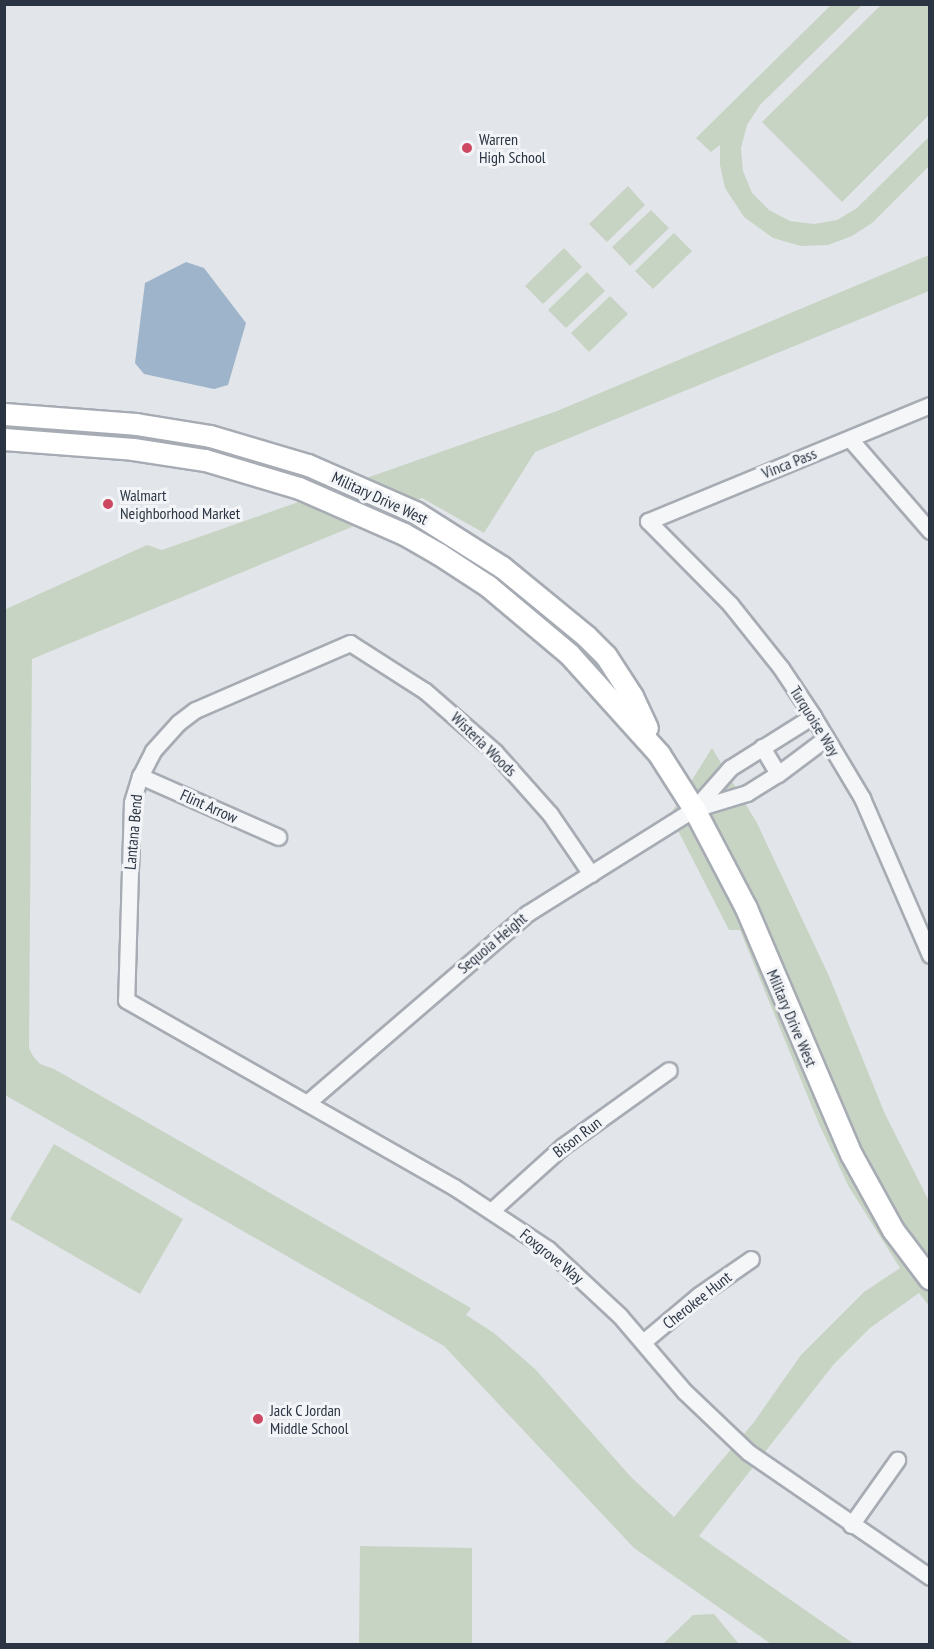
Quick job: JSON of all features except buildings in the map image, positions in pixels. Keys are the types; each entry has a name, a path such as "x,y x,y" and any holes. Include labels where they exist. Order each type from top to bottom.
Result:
{"main road":[{"name":"Military Drive West","path":"4,414 30,414 136,424 210,436 308,465 415,513 502,567 561,614 606,656 632,696 659,754 694,809 746,908 851,1154 892,1230 930,1279"},
{"name":"Military Drive West","path":"4,438 133,448 205,460 299,488 404,534 488,586 546,633 589,673 659,754"}],"street":[{"name":"Vinca Pass","path":"648,521 930,405"},
{"path":"30,414 31,441"},
{"path":"850,438 930,531"},
{"name":"Turquoise Way","path":"648,521 730,604 781,668 813,716 867,809 930,955"},
{"name":"Lantana Bend","path":"126,1000 132,803 140,776 164,737 195,710 350,643"},
{"name":"Wisteria Woods","path":"350,643 425,691 495,752 550,814 591,874"},
{"name":"Sequoia Height","path":"694,809 730,768 813,716"},
{"name":"Sequoia Height","path":"308,1102 506,931 554,896 694,809 747,793 778,774 826,738"},
{"path":"762,747 778,774"},
{"name":"Flint Arrow","path":"140,776 278,837"},
{"name":"Foxgrove Way","path":"126,1000 308,1102 491,1211 548,1249 603,1299 685,1392 748,1452 851,1525 930,1577"},
{"name":"Bison Run","path":"491,1211 563,1146 669,1070"},
{"name":"Cherokee Hunt","path":"643,1342 699,1295 751,1259"},
{"path":"851,1525 897,1460"}],"green space":[{"path":"832,4 862,5 760,105 747,125 741,148 743,171 752,193 769,210 790,221 814,224 837,220 857,208 929,137 929,166 872,223 852,236 828,245 801,246 773,238 744,217 725,188 720,165 720,145 711,152 696,138"},
{"path":"881,5 929,5 929,115 842,202 762,122"},
{"path":"628,186 645,205 607,242 589,224"},
{"path":"651,210 669,228 630,266 612,247"},
{"path":"674,233 692,251 653,289 635,271"},
{"path":"564,248 582,267 543,304 525,286"},
{"path":"929,255 929,291 535,452 484,533 422,498 32,659 29,1048 33,1056 40,1064 54,1069 471,1308 466,1315 494,1333 535,1369 631,1477 674,1517 754,1422 801,1355 864,1292 900,1268 849,1187 819,1124 740,930 729,930 670,815 712,748 757,823 829,976 885,1114 929,1201 929,1306 919,1293 870,1328 834,1364 699,1536 854,1644 771,1644 634,1548 444,1346 5,1095 4,610 147,545 162,550 557,411"},
{"path":"587,272 605,291 566,328 548,310"},
{"path":"610,296 628,314 589,352 571,333"},
{"path":"54,1144 183,1219 140,1294 10,1219"},
{"path":"360,1546 472,1548 472,1644 359,1644"},
{"path":"714,1614 739,1644 663,1644 693,1615"}],"water":[{"path":"186,262 204,268 246,323 228,385 214,389 144,374 135,363 145,283"}],"place":[{"name":"Warren High School","path":"467,148"},
{"name":"Walmart Neighborhood Market","path":"108,504"},
{"name":"Jack C Jordan Middle School","path":"258,1419"}]}
